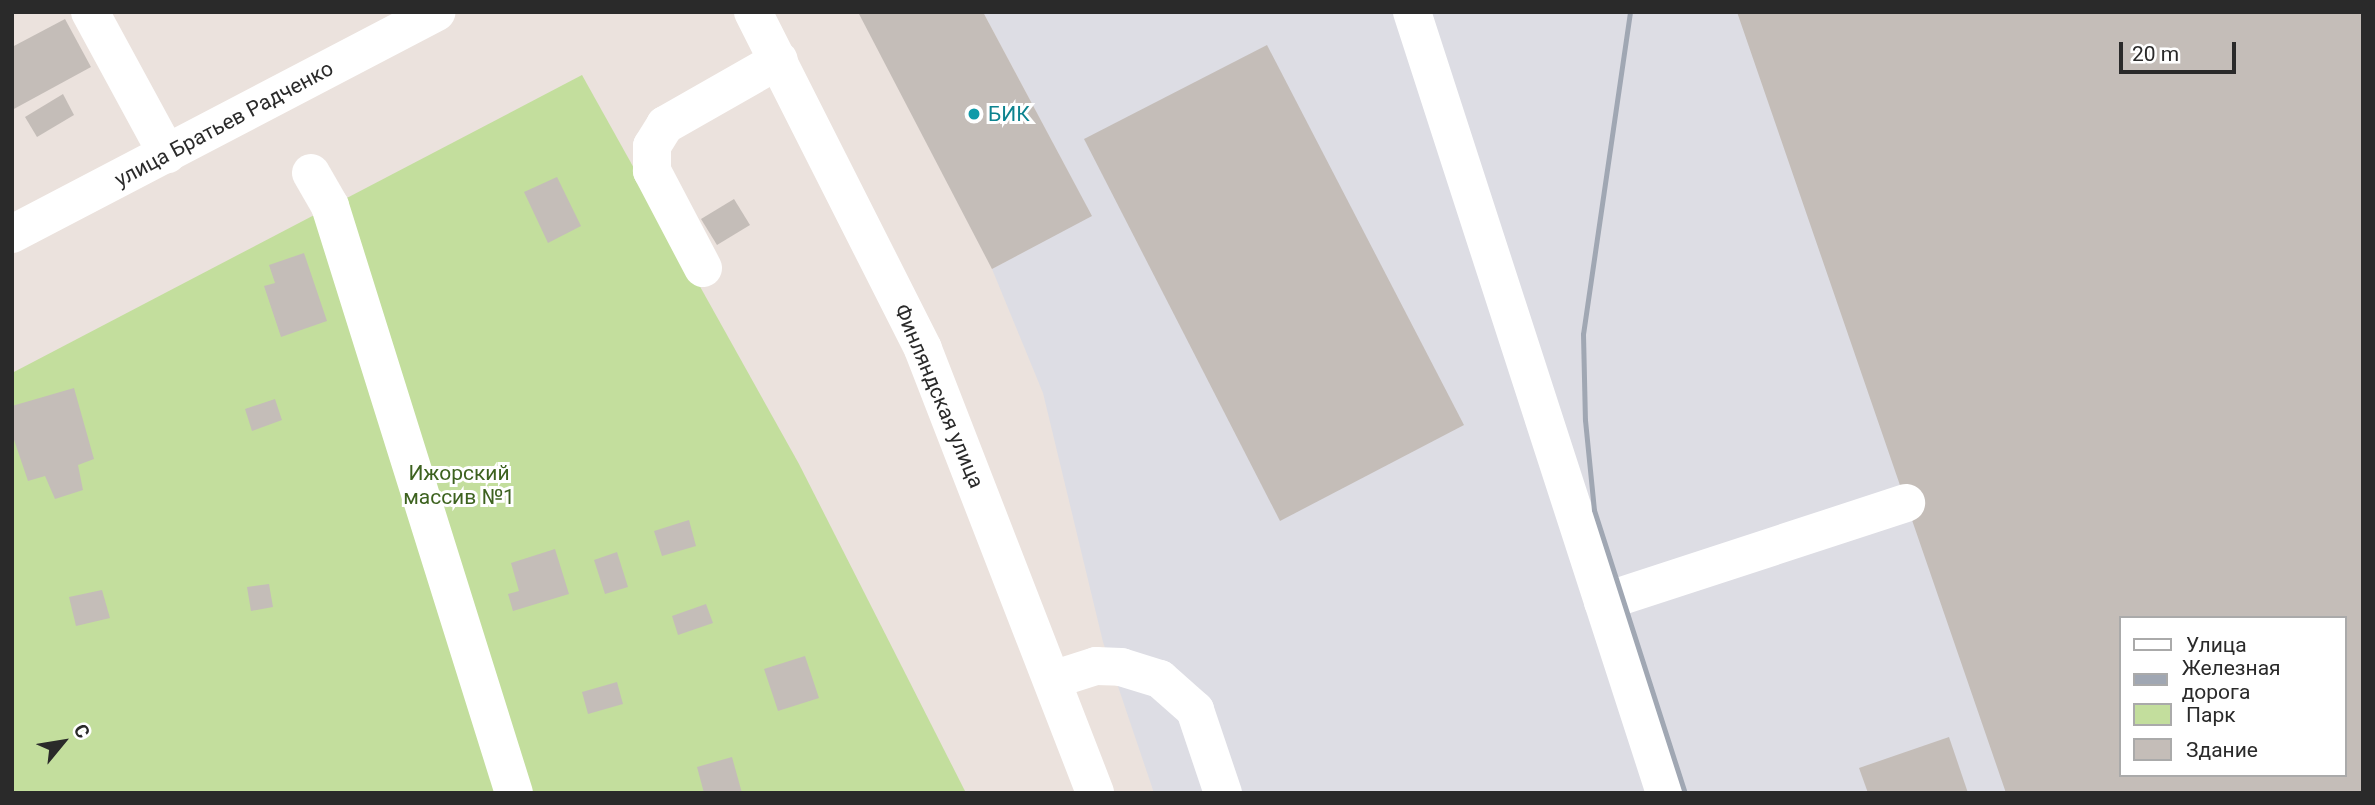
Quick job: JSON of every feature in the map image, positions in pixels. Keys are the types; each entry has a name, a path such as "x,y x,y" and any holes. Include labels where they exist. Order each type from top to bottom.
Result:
{"street":[{"path":"90,12 167,154"},
{"name":"улица Братьев Радченко","path":"12,234 436,12"},
{"name":"Финляндская улица","path":"753,12 923,349 1095,793"},
{"path":"1412,12 1665,793"},
{"path":"703,268 652,171 652,146 665,125 779,60"},
{"path":"311,173 330,206 514,793"},
{"path":"1603,602 1906,503"},
{"path":"1052,680 1096,666 1121,667 1160,679 1195,710 1223,793"}],"shaded area":[{"path":"983,12 2363,12 2363,793 1154,793 1103,642 1043,393 992,269 1091,215"}],"green space":[{"name":"Ижорский массив №1","path":"582,75 799,464 966,793 12,793 12,373"}],"building":[{"name":"БИК","path":"858,12 983,12 1092,216 992,269"},
{"path":"1737,12 2363,12 2363,793 2006,793"},
{"path":"65,19 91,67 12,110 12,47"},
{"path":"1267,45 1464,425 1280,521 1084,139"},
{"path":"63,94 74,115 37,137 25,117"},
{"path":"557,177 581,226 548,243 524,192"},
{"path":"734,199 750,225 717,245 701,219"},
{"path":"304,253 327,321 281,337 264,286 275,283 269,265"},
{"path":"74,388 94,459 78,465 83,490 55,499 45,476 28,481 12,434 12,406"},
{"path":"275,399 282,420 252,431 245,409"},
{"path":"689,520 696,546 662,556 654,531"},
{"path":"555,549 569,594 513,611 508,594 519,591 511,563"},
{"path":"617,552 628,587 605,594 594,560"},
{"path":"269,584 273,607 251,611 247,587"},
{"path":"102,590 110,618 76,626 69,597"},
{"path":"706,604 713,623 678,635 672,616"},
{"path":"805,656 819,698 778,711 764,669"},
{"path":"617,682 623,704 588,714 582,692"},
{"path":"1949,737 1968,793 1868,793 1859,768"},
{"path":"732,757 742,793 704,793 697,767"}],"railway":[{"path":"1630,12 1583,334 1585,420 1594,510 1685,793"}],"place":[{"name":"БИК","path":"974,114"}]}
